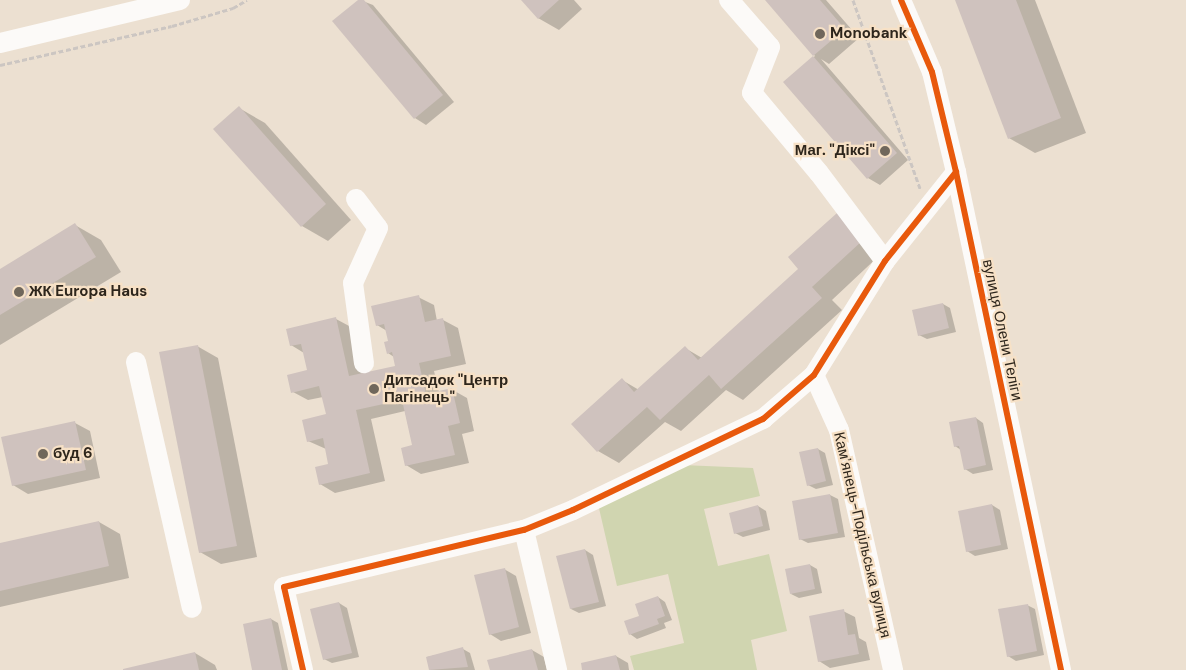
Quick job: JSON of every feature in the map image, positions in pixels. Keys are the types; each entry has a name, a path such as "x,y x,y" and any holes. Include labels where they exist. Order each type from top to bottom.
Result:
{"street":[{"path":"729,0 770,47 752,93 819,173 885,261"},
{"name":"вулиця Олени Теліги","path":"901,0 932,72 956,172 1061,670"},
{"path":"0,43 168,2"},
{"path":"303,670 284,587 524,530 573,510 763,419 814,374 885,261 956,172"},
{"path":"356,199 378,228 353,283 364,363"},
{"path":"136,362 192,608"},
{"name":"Камʼянець-Подільська вулиця","path":"814,374 839,430 894,670"},
{"path":"524,530 557,670"}],"path":[{"path":"0,65 172,26 233,8 247,0"},
{"path":"854,0 927,210"}],"green space":[{"path":"682,465 753,468 760,496 704,509 718,566 769,554 787,631 751,640 757,670 634,670 630,656 684,643 668,574 617,586 598,504"}],"building":[{"path":"358,0 364,0 443,95 414,119 332,21"},
{"path":"521,0 559,0 538,19"},
{"path":"765,0 820,0 845,29 813,56"},
{"path":"955,0 1016,0 1061,118 1008,139"},
{"path":"813,56 897,153 867,179 783,82"},
{"path":"239,106 326,204 301,227 213,129"},
{"path":"837,213 862,241 812,287 822,298 721,389 709,375 660,420 647,407 597,452 571,424 622,378 634,392 685,346 698,360 798,269 788,257"},
{"name":"ЖК Europa Haus","path":"75,223 96,257 0,315 0,269"},
{"path":"419,295 425,322 443,318 451,356 419,363 426,394 452,388 460,423 448,426 455,455 405,466 401,448 412,445 402,400 356,410 370,473 319,485 315,467 328,464 323,438 307,442 302,420 326,414 319,386 291,393 287,375 307,370 301,344 290,346 286,329 336,317 349,376 395,366 392,352 387,354 384,342 388,341 384,324 376,326 371,306"},
{"path":"943,303 949,328 918,336 912,310"},
{"path":"198,345 237,546 199,553 159,352"},
{"path":"976,417 986,465 964,470 959,446 954,447 949,422"},
{"name":"буд 6","path":"75,421 86,470 12,486 1,437"},
{"path":"818,448 826,481 807,486 799,452"},
{"path":"830,494 838,533 799,540 792,501"},
{"path":"992,504 1001,545 966,552 958,511"},
{"path":"758,505 763,526 734,534 729,513"},
{"path":"99,521 109,566 0,591 0,543"},
{"path":"585,549 599,602 570,609 556,556"},
{"path":"810,564 815,589 790,594 785,569"},
{"path":"505,568 519,627 489,635 474,575"},
{"path":"658,596 665,616 657,619 659,624 629,635 624,621 639,616 635,604"},
{"path":"339,602 352,653 323,660 310,609"},
{"path":"1028,604 1037,651 1007,657 998,609"},
{"path":"844,609 848,635 855,634 859,654 818,662 809,616"},
{"path":"271,618 282,670 252,670 243,624"},
{"path":"463,647 468,667 429,670 426,657"},
{"path":"532,649 538,670 490,670 487,660"},
{"path":"195,652 199,670 123,670 123,669"},
{"path":"616,655 620,670 582,670 581,663"}],"cycle path":[{"path":"901,0 932,72 956,172 1061,670"},
{"path":"303,670 284,587 524,530 573,510 763,419 814,375 885,261 956,172"}],"place":[{"name":"Monobank","path":"820,34"},
{"name":"Маг. \"Діксі\"","path":"885,151"},
{"name":"ЖК Europa Haus","path":"19,292"},
{"name":"Дитсадок \"Центр Пагінець\"","path":"374,389"},
{"name":"буд 6","path":"43,454"}]}
